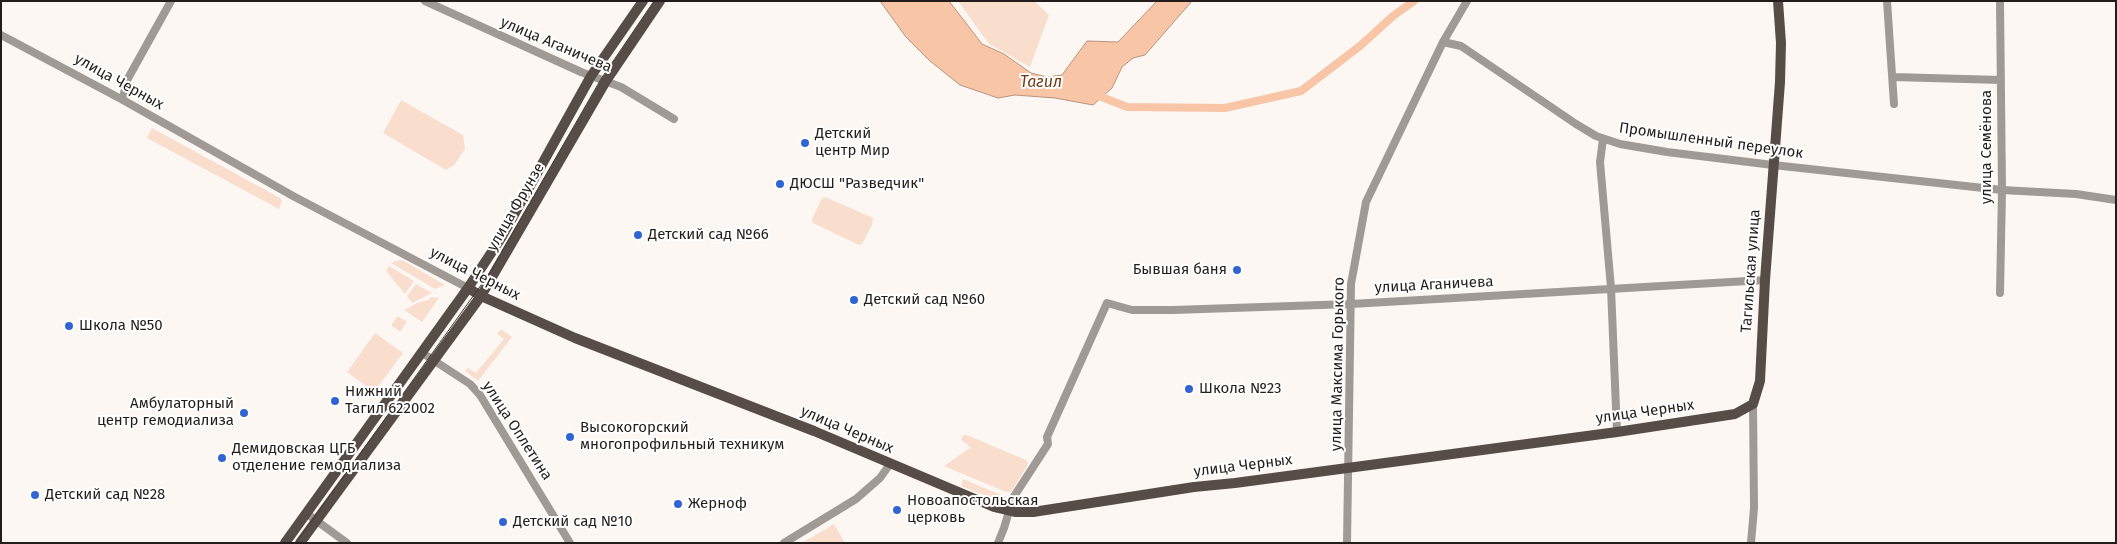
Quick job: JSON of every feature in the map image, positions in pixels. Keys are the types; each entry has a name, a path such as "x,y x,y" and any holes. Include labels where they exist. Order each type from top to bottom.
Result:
{"main road":[{"name":"улица Фрунзе","path":"285,543 420,352 468,288 501,238 591,76 643,1"},
{"name":"улица Фрунзе","path":"300,543 480,296 606,81 660,1"},
{"name":"Тагильская улица","path":"1753,404 1760,381 1764,280 1780,82 1778,1"},
{"name":"улица Черных","path":"468,288 480,296 575,338 814,431 994,507 1009,511 1033,512 1194,487 1616,432 1735,414 1753,404"}],"street":[{"path":"123,100 126,82 172,1"},
{"name":"улица Аганичева","path":"424,1 591,76 621,87 674,120"},
{"name":"улица Максима Горького","path":"1347,543 1350,467 1351,284 1366,202 1443,42 1467,1"},
{"path":"1887,1 1894,104"},
{"name":"улица Семёнова","path":"2000,1 2002,190 2000,293"},
{"name":"улица Черных","path":"1,35 123,100 257,177 468,288"},
{"name":"Промышленный переулок","path":"1443,42 1461,46 1570,120 1603,139 1620,144 1667,152 1773,165 2002,190 2076,194 2116,200"},
{"path":"1893,77 2001,80"},
{"path":"1603,139 1600,162 1611,288 1616,432"},
{"name":"улица Аганичева","path":"1009,511 1013,498 1047,447 1047,437 1107,303 1132,310 1351,304 1764,280"},
{"name":"улица Оплетина","path":"420,352 470,384 480,395 570,543"},
{"name":"Тагильская улица","path":"1751,543 1754,508 1753,404"},
{"path":"784,543 856,499 880,478 890,464"},
{"path":"998,543 1009,511"},
{"path":"306,513 347,543"}],"shaded area":[{"path":"958,1 1034,1 1049,15 1030,67 989,44"},
{"path":"401,100 463,135 465,149 454,165 446,170 383,133"},
{"path":"152,128 280,198 282,201 279,209 147,138"},
{"path":"825,197 873,218 872,225 862,244 859,245 813,223 812,219 821,200"},
{"path":"399,260 404,261 445,285 435,289 391,263"},
{"path":"389,266 414,281 405,294 386,271"},
{"path":"416,284 432,293 412,303 407,296"},
{"path":"431,297 439,298 422,322 404,310 428,300"},
{"path":"398,316 407,322 400,332 391,325"},
{"path":"501,329 512,337 478,381 465,371 468,368 476,373 504,339 497,334"},
{"path":"375,333 403,353 374,392 347,372"},
{"path":"963,435 1026,460 1027,466 1011,492 1006,492 944,466 970,448 961,440"},
{"path":"963,479 1009,498 1008,500 999,501 961,486"},
{"path":"834,524 845,543 802,543"}],"water":[{"name":"Тагил","path":"880,1 949,1 982,44 1004,54 1031,73 1047,77 1062,75 1087,41 1118,42 1157,1 1192,1 1145,55 1133,58 1122,67 1112,88 1093,105 1055,98 1015,95 998,98 960,85 930,61 906,37"}],"waterway":[{"path":"1094,94 1127,107 1225,108 1301,91 1360,46 1393,16 1414,1"}],"tram line":[{"path":"296,543 489,274 601,79 654,1"}],"place":[{"name":"Детский центр Мир","path":"805,143"},
{"name":"ДЮСШ \"Разведчик\"","path":"780,184"},
{"name":"Детский сад №66","path":"638,235"},
{"name":"Бывшая баня","path":"1237,270"},
{"name":"Детский сад №60","path":"854,300"},
{"name":"Школа №50","path":"69,326"},
{"name":"Школа №23","path":"1189,389"},
{"name":"Нижний Тагил 622002","path":"335,401"},
{"name":"Амбулаторный центр гемодиализа","path":"244,413"},
{"name":"Высокогорский многопрофильный техникум","path":"570,437"},
{"name":"Демидовская ЦГБ отделение гемодиализа","path":"222,458"},
{"name":"Детский сад №28","path":"35,495"},
{"name":"Жерноф","path":"678,504"},
{"name":"Новоапостольская церковь","path":"897,510"},
{"name":"Детский сад №10","path":"503,522"}]}
